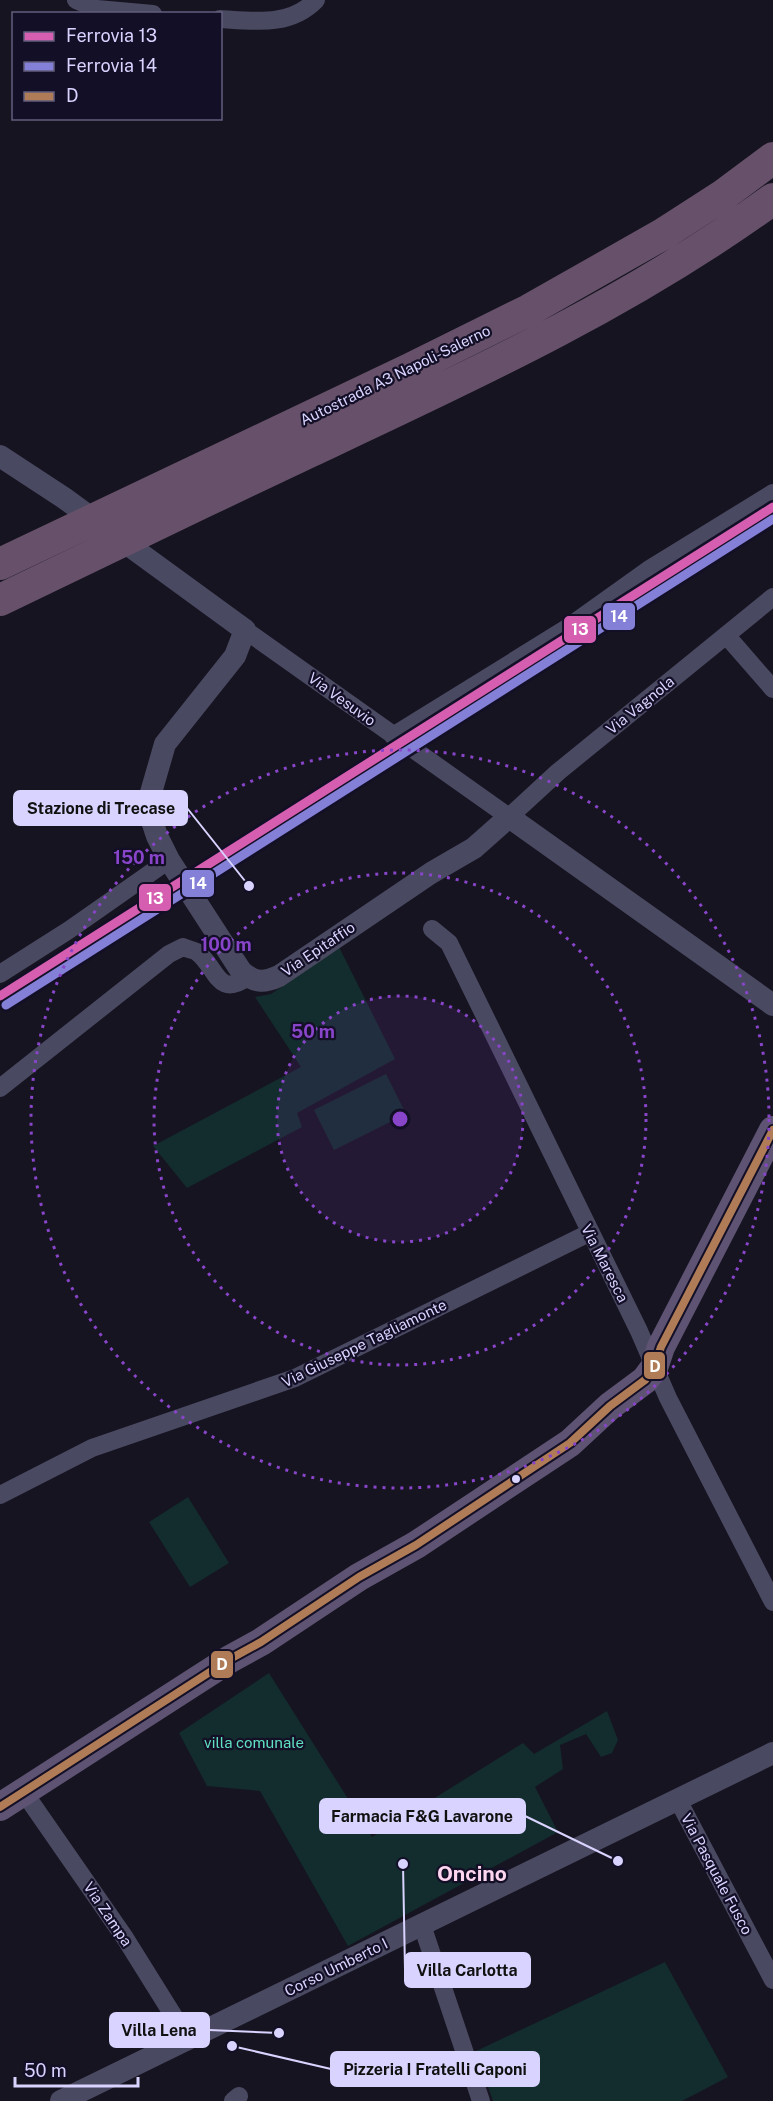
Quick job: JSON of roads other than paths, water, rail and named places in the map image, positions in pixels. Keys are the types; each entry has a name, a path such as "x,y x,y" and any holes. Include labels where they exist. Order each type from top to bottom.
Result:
{"highway":[{"name":"Autostrada A3 Napoli-Salerno","path":"0,564 529,310 663,234 722,196 773,158"},
{"path":"0,600 493,366 647,282 705,246 773,199"}],"main road":[{"path":"11,1799 230,1659 261,1642 359,1577 416,1545 570,1443 645,1380 654,1368 661,1347 773,1130"}],"street":[{"path":"76,0 97,9 131,12"},
{"path":"222,19 276,21 298,14 316,0"},
{"name":"Via Vesuvio","path":"2,459 64,498 393,736 773,1005"},
{"path":"393,736 564,630 648,570 773,493"},
{"name":"Via Vagnola","path":"509,817 558,772 773,597"},
{"path":"0,1088 169,954 183,947 196,952 219,980 228,985 237,985 248,977 241,971 169,860 151,818 150,796 165,744 235,656 245,630"},
{"path":"726,635 773,689"},
{"name":"Via Epitaffio","path":"248,977 259,981 279,976 431,873 474,848 509,817"},
{"path":"0,974 69,930 169,860"},
{"name":"Via Maresca","path":"432,929 449,943 589,1233 639,1331 654,1368 773,1602"},
{"name":"Via Giuseppe Tagliamonte","path":"0,1495 92,1448 296,1378 589,1233"},
{"name":"Corso Umberto I","path":"61,2101 773,1753"},
{"name":"Via Zampa","path":"11,1799 125,1938 188,2039"},
{"name":"Via Pasquale Fusco","path":"678,1800 773,1980"},
{"path":"422,1925 481,2101"}],"rail line":[{"name":"13","path":"0,996 773,507"},
{"name":"14","path":"6,1005 773,519"}],"place":[{"name":"Stazione di Trecase","path":"249,886"},
{"name":"Farmacia F&G Lavarone","path":"618,1861"},
{"name":"Villa Carlotta","path":"403,1864"},
{"name":"Villa Lena","path":"279,2033"},
{"name":"Pizzeria I Fratelli Caponi","path":"232,2046"}],"district":[{"name":"Oncino","path":"472,1873"}],"park label":[{"name":"villa comunale","path":"254,1742"}]}
